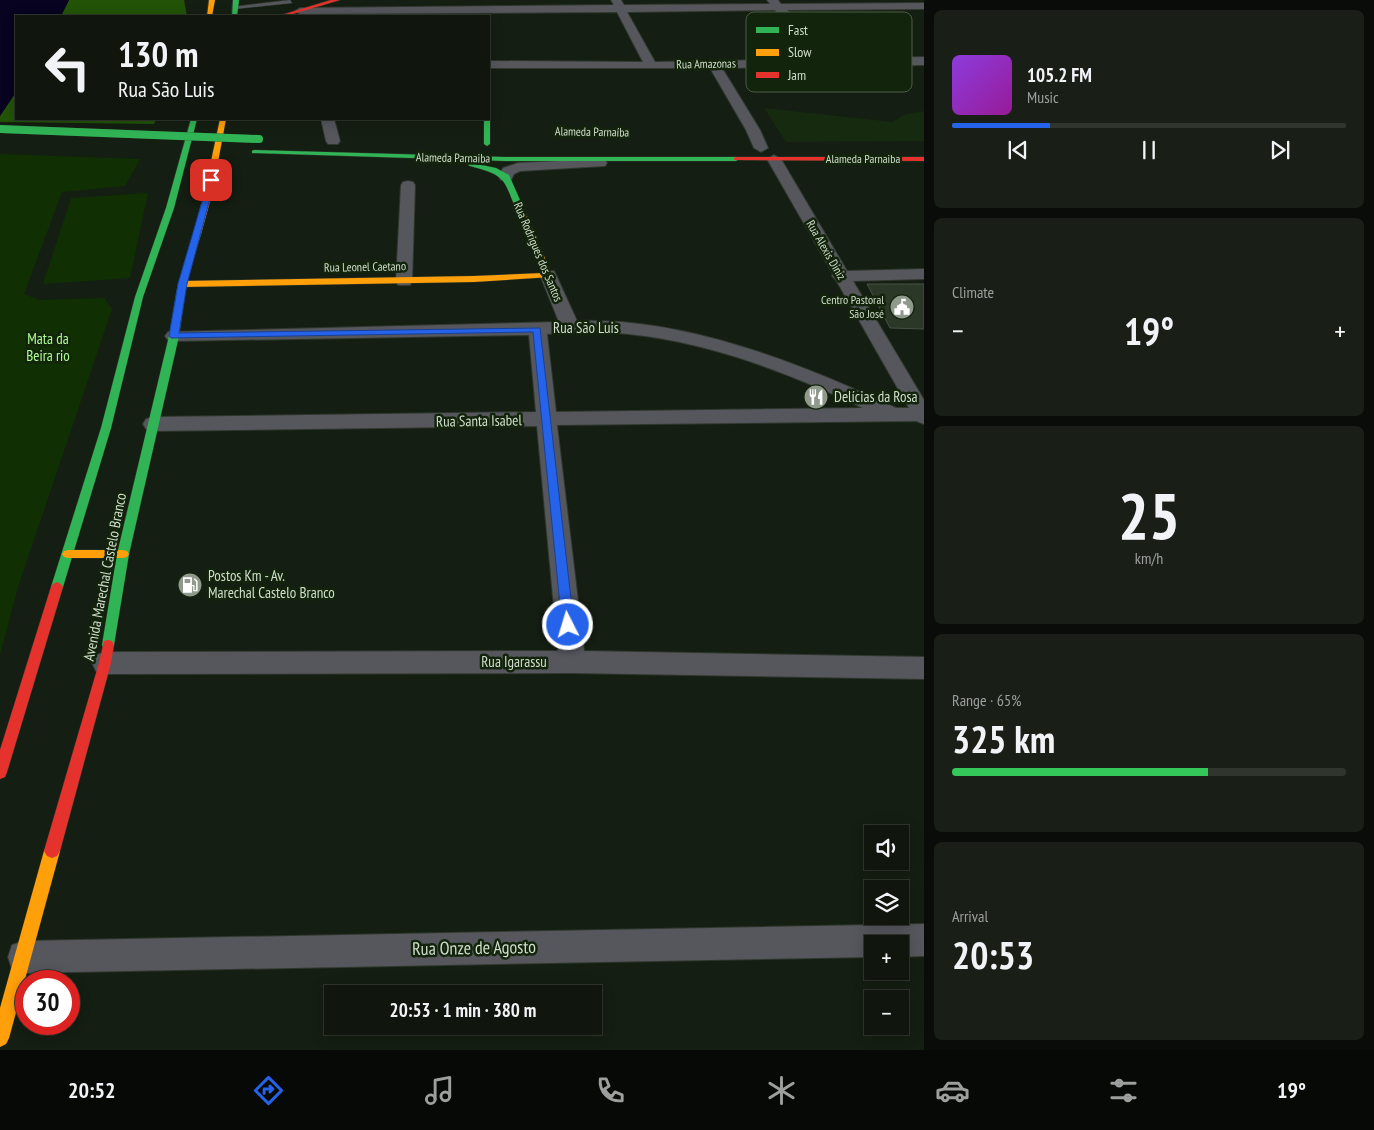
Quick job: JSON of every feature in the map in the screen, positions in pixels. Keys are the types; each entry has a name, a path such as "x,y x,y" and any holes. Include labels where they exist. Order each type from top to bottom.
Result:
{"main road":[{"path":"210,15 212,0"},
{"path":"285,15 338,0"},
{"path":"0,772 106,428 139,297 170,208 182,181 194,120"},
{"name":"Avenida Marechal Castelo Branco","path":"0,1038 105,663 123,554 174,336 182,284 223,120"},
{"path":"488,120 488,144"},
{"path":"0,129 264,139"},
{"path":"722,147 924,150"},
{"path":"176,149 224,151"},
{"name":"Alameda Parnaiba","path":"249,152 417,157 653,160 924,159"},
{"path":"417,157 483,168 506,177"},
{"name":"Rua Rodrigues dos Santos","path":"506,177 548,275"},
{"name":"Rua Leonel Caetano","path":"182,284 404,281 548,275"},
{"path":"68,554 123,554"}],"street":[{"path":"303,10 619,4 775,3 924,6"},
{"path":"619,4 651,66"},
{"name":"Rua Amazonas","path":"490,65 651,66 746,63"},
{"path":"713,64 753,130 761,148"},
{"path":"327,120 333,141"},
{"name":"Alameda Parnaiba","path":"506,177 508,171 518,167 653,160"},
{"name":"Rua Alexis Diniz","path":"774,160 840,276 923,415"},
{"path":"404,281 408,185"},
{"path":"840,276 924,274"},
{"name":"Rua Rodrigues dos Santos","path":"548,275 570,326"},
{"name":"Rua São Luis","path":"174,336 537,330 570,326 630,328 684,338 738,352 791,370 893,415"},
{"path":"537,330 548,420 572,662"},
{"name":"Rua Santa Isabel","path":"153,424 923,415"},
{"name":"Rua Igarassu","path":"105,663 572,662 924,668"},
{"name":"Rua Onze de Agosto","path":"24,957 924,940"}],"lane":[{"path":"235,8 290,1 303,10"}],"shaded area":[{"path":"764,108 893,122 903,115 924,111 924,141 786,142"}],"green space":[{"path":"69,0 184,0 187,15 62,15"},
{"path":"15,94 15,120 156,120 154,124 0,122 0,116"},
{"name":"Mata da Beira rio","path":"0,154 140,159 125,186 62,192 24,294 39,300 104,298 112,309 18,587 0,655"},
{"path":"148,193 130,278 43,284 71,198"}],"water":[{"path":"0,0 69,0 62,15 15,15 15,94 0,116"}],"building":[{"name":"Centro Pastoral São José","path":"867,284 924,284 924,329 890,328"}],"traffic: fast":[{"path":"235,15 236,0"},
{"path":"57,587 106,428 139,297 170,208 194,120"},
{"path":"487,120 487,144"},
{"path":"0,129 259,139"},
{"path":"254,152 505,159 736,159"},
{"path":"472,165 493,170 506,177 522,214"},
{"path":"108,645 123,554 174,336 182,284 197,234"}],"traffic: slow":[{"path":"210,15 212,0"},
{"path":"197,234 208,194 223,120"},
{"path":"182,284 474,279 548,275 522,214"},
{"path":"68,554 123,554"},
{"path":"0,1038 52,851"}],"traffic: jam":[{"path":"284,15 337,0"},
{"path":"736,159 924,159"},
{"path":"0,772 57,587"},
{"path":"52,851 105,663 108,645"}],"place":[{"name":"Centro Pastoral São José","path":"902,307"},
{"name":"Delícias da Rosa","path":"816,397"},
{"name":"Postos Km - Av. Marechal Castelo Branco","path":"190,585"}],"route":[{"path":"211,180 182,284 174,336 537,330 548,420 568,625"}]}
